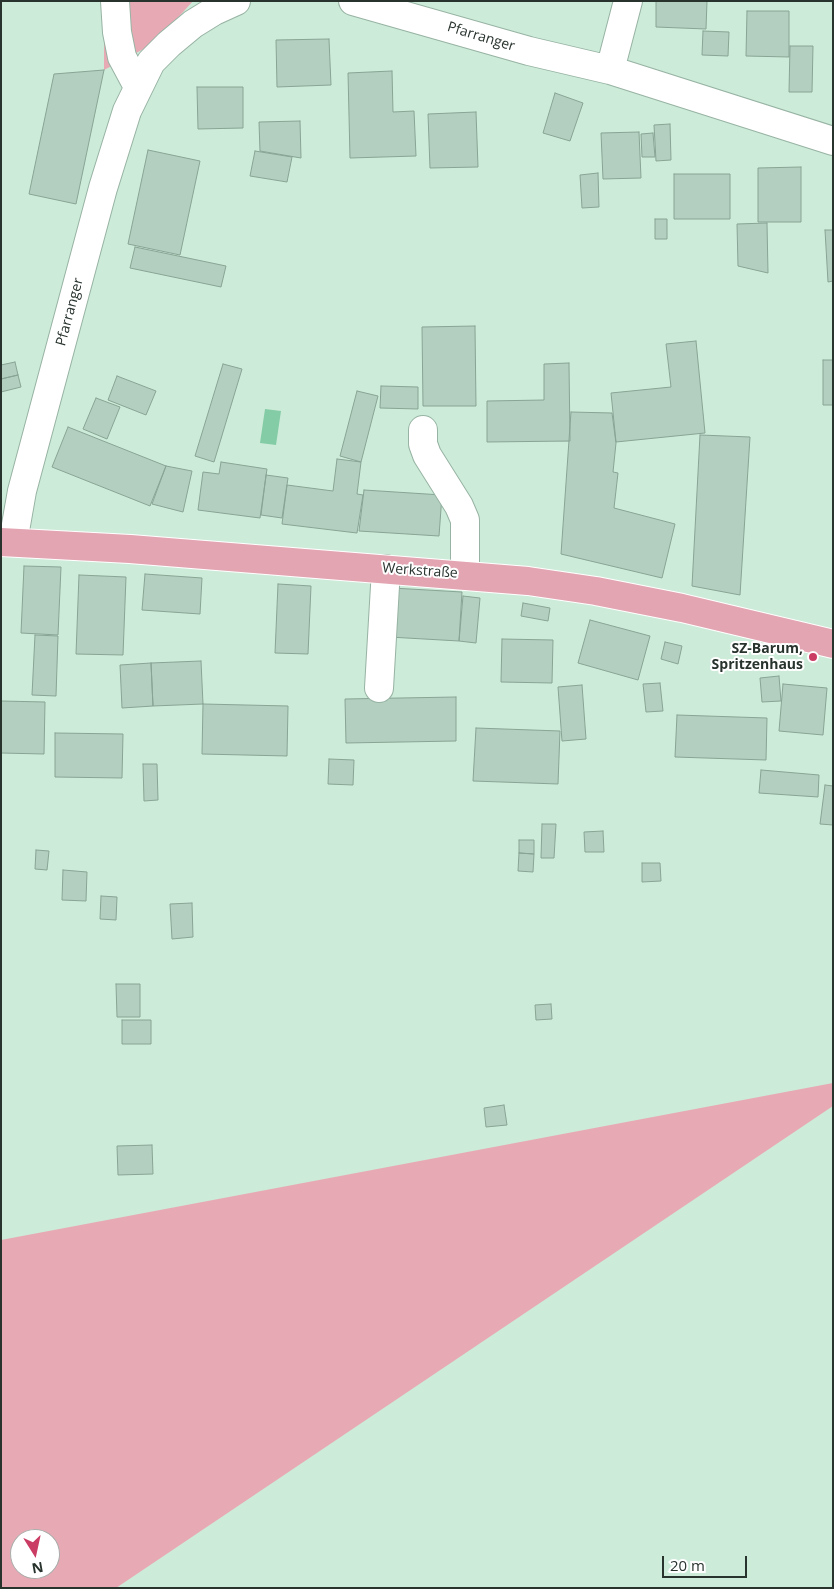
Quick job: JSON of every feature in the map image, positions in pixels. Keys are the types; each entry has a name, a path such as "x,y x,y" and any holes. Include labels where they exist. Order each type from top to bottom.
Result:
{"main road":[{"name":"Werkstraße","path":"7,542 465,575 596,591 682,608 833,644"}],"street":[{"path":"115,1 117,32 122,57 138,85"},
{"name":"Pfarranger","path":"7,542 117,138 138,85 151,62 169,44 193,24 214,11 236,1"},
{"name":"Pfarranger","path":"353,1 529,51 610,70 808,131 833,141"},
{"path":"610,70 628,1"},
{"path":"423,430 423,444 428,455 459,506 465,520 465,575"},
{"path":"379,688 386,569"}],"shaded area":[{"path":"104,1 193,1 155,43 104,70"},
{"path":"265,409 281,411 276,445 260,443"},
{"path":"833,1083 833,1106 116,1588 1,1588 1,1240"}],"building":[{"path":"656,1 707,1 706,29 656,27"},
{"path":"747,11 789,11 789,57 746,56"},
{"path":"703,31 729,32 728,56 702,55"},
{"path":"329,39 331,85 277,87 276,40"},
{"path":"790,46 813,46 812,92 789,92"},
{"path":"104,70 76,204 29,194 54,74"},
{"path":"392,71 393,112 414,111 416,156 350,158 348,73"},
{"path":"197,87 243,87 243,128 198,129"},
{"path":"555,93 583,103 570,141 543,133"},
{"path":"476,112 478,167 430,168 428,114"},
{"path":"300,121 301,158 260,151 259,122"},
{"path":"670,124 671,160 656,161 654,125"},
{"path":"639,132 641,178 603,179 601,133"},
{"path":"653,133 655,157 642,157 641,134"},
{"path":"148,150 200,161 180,255 128,244"},
{"path":"255,151 292,157 287,182 250,176"},
{"path":"801,167 801,222 758,222 758,168"},
{"path":"598,173 599,207 582,208 580,175"},
{"path":"674,174 730,174 730,219 674,219"},
{"path":"655,219 667,219 667,239 655,239"},
{"path":"767,223 768,273 738,266 737,224"},
{"path":"825,230 833,230 833,281 828,282"},
{"path":"135,247 226,266 221,287 130,268"},
{"path":"475,326 476,406 423,406 422,327"},
{"path":"696,341 705,433 616,442 611,393 671,387 666,344"},
{"path":"823,360 833,360 833,405 823,405"},
{"path":"15,362 18,375 1,379 1,365"},
{"path":"569,363 570,441 487,442 487,401 544,400 544,364"},
{"path":"223,364 242,369 214,462 195,456"},
{"path":"18,375 21,387 1,392 1,379"},
{"path":"117,376 156,391 146,415 108,400"},
{"path":"381,386 418,387 418,409 380,408"},
{"path":"357,391 378,396 361,462 340,456"},
{"path":"96,398 120,407 107,439 83,429"},
{"path":"571,412 612,413 616,443 613,472 618,473 614,508 675,524 662,578 561,554"},
{"path":"68,427 166,466 150,506 52,467"},
{"path":"700,435 750,437 740,595 692,586"},
{"path":"337,459 361,462 357,494 363,495 357,533 282,524 287,485 333,491"},
{"path":"221,462 267,469 260,518 198,510 203,472 219,474"},
{"path":"166,466 192,471 183,512 152,504"},
{"path":"266,475 288,478 282,518 261,515"},
{"path":"364,490 442,495 439,536 359,531"},
{"path":"24,566 61,567 58,635 21,633"},
{"path":"145,574 202,578 200,614 142,610"},
{"path":"79,575 126,577 123,655 76,654"},
{"path":"278,584 311,586 308,654 275,653"},
{"path":"392,588 462,592 459,641 389,637"},
{"path":"463,596 480,598 476,643 459,641"},
{"path":"523,603 550,608 548,621 521,616"},
{"path":"590,620 650,636 638,680 578,663"},
{"path":"35,635 58,636 56,696 32,695"},
{"path":"502,639 553,640 552,683 501,682"},
{"path":"665,642 682,646 678,664 661,659"},
{"path":"201,661 203,704 153,706 151,663"},
{"path":"151,663 153,706 122,708 120,665"},
{"path":"779,676 781,701 762,702 760,678"},
{"path":"660,683 663,711 646,712 643,684"},
{"path":"783,684 827,688 823,735 779,731"},
{"path":"582,685 586,739 562,741 558,687"},
{"path":"456,697 456,741 346,743 345,699"},
{"path":"1,701 45,702 44,754 1,753"},
{"path":"203,704 288,706 287,756 202,754"},
{"path":"677,715 767,718 766,760 675,757"},
{"path":"476,728 560,731 558,784 473,781"},
{"path":"55,733 123,734 122,778 55,777"},
{"path":"329,759 354,760 353,785 328,784"},
{"path":"143,764 157,764 158,800 144,801"},
{"path":"761,770 819,775 818,797 759,793"},
{"path":"825,785 833,786 833,825 820,824"},
{"path":"542,824 556,824 554,858 541,858"},
{"path":"603,831 604,852 585,852 584,832"},
{"path":"519,840 534,840 534,854 519,853"},
{"path":"36,850 49,851 47,870 35,869"},
{"path":"519,853 534,854 533,872 518,871"},
{"path":"642,863 660,863 661,881 642,882"},
{"path":"63,870 87,872 86,901 62,900"},
{"path":"101,896 117,897 116,920 100,919"},
{"path":"192,903 193,937 172,939 170,904"},
{"path":"116,984 140,984 140,1017 117,1017"},
{"path":"551,1004 552,1019 536,1020 535,1005"},
{"path":"122,1020 151,1020 151,1044 122,1044"},
{"path":"504,1105 507,1125 486,1127 484,1108"},
{"path":"152,1145 153,1174 118,1175 117,1146"}],"place":[{"name":"SZ-Barum, Spritzenhaus","path":"813,657"}]}
